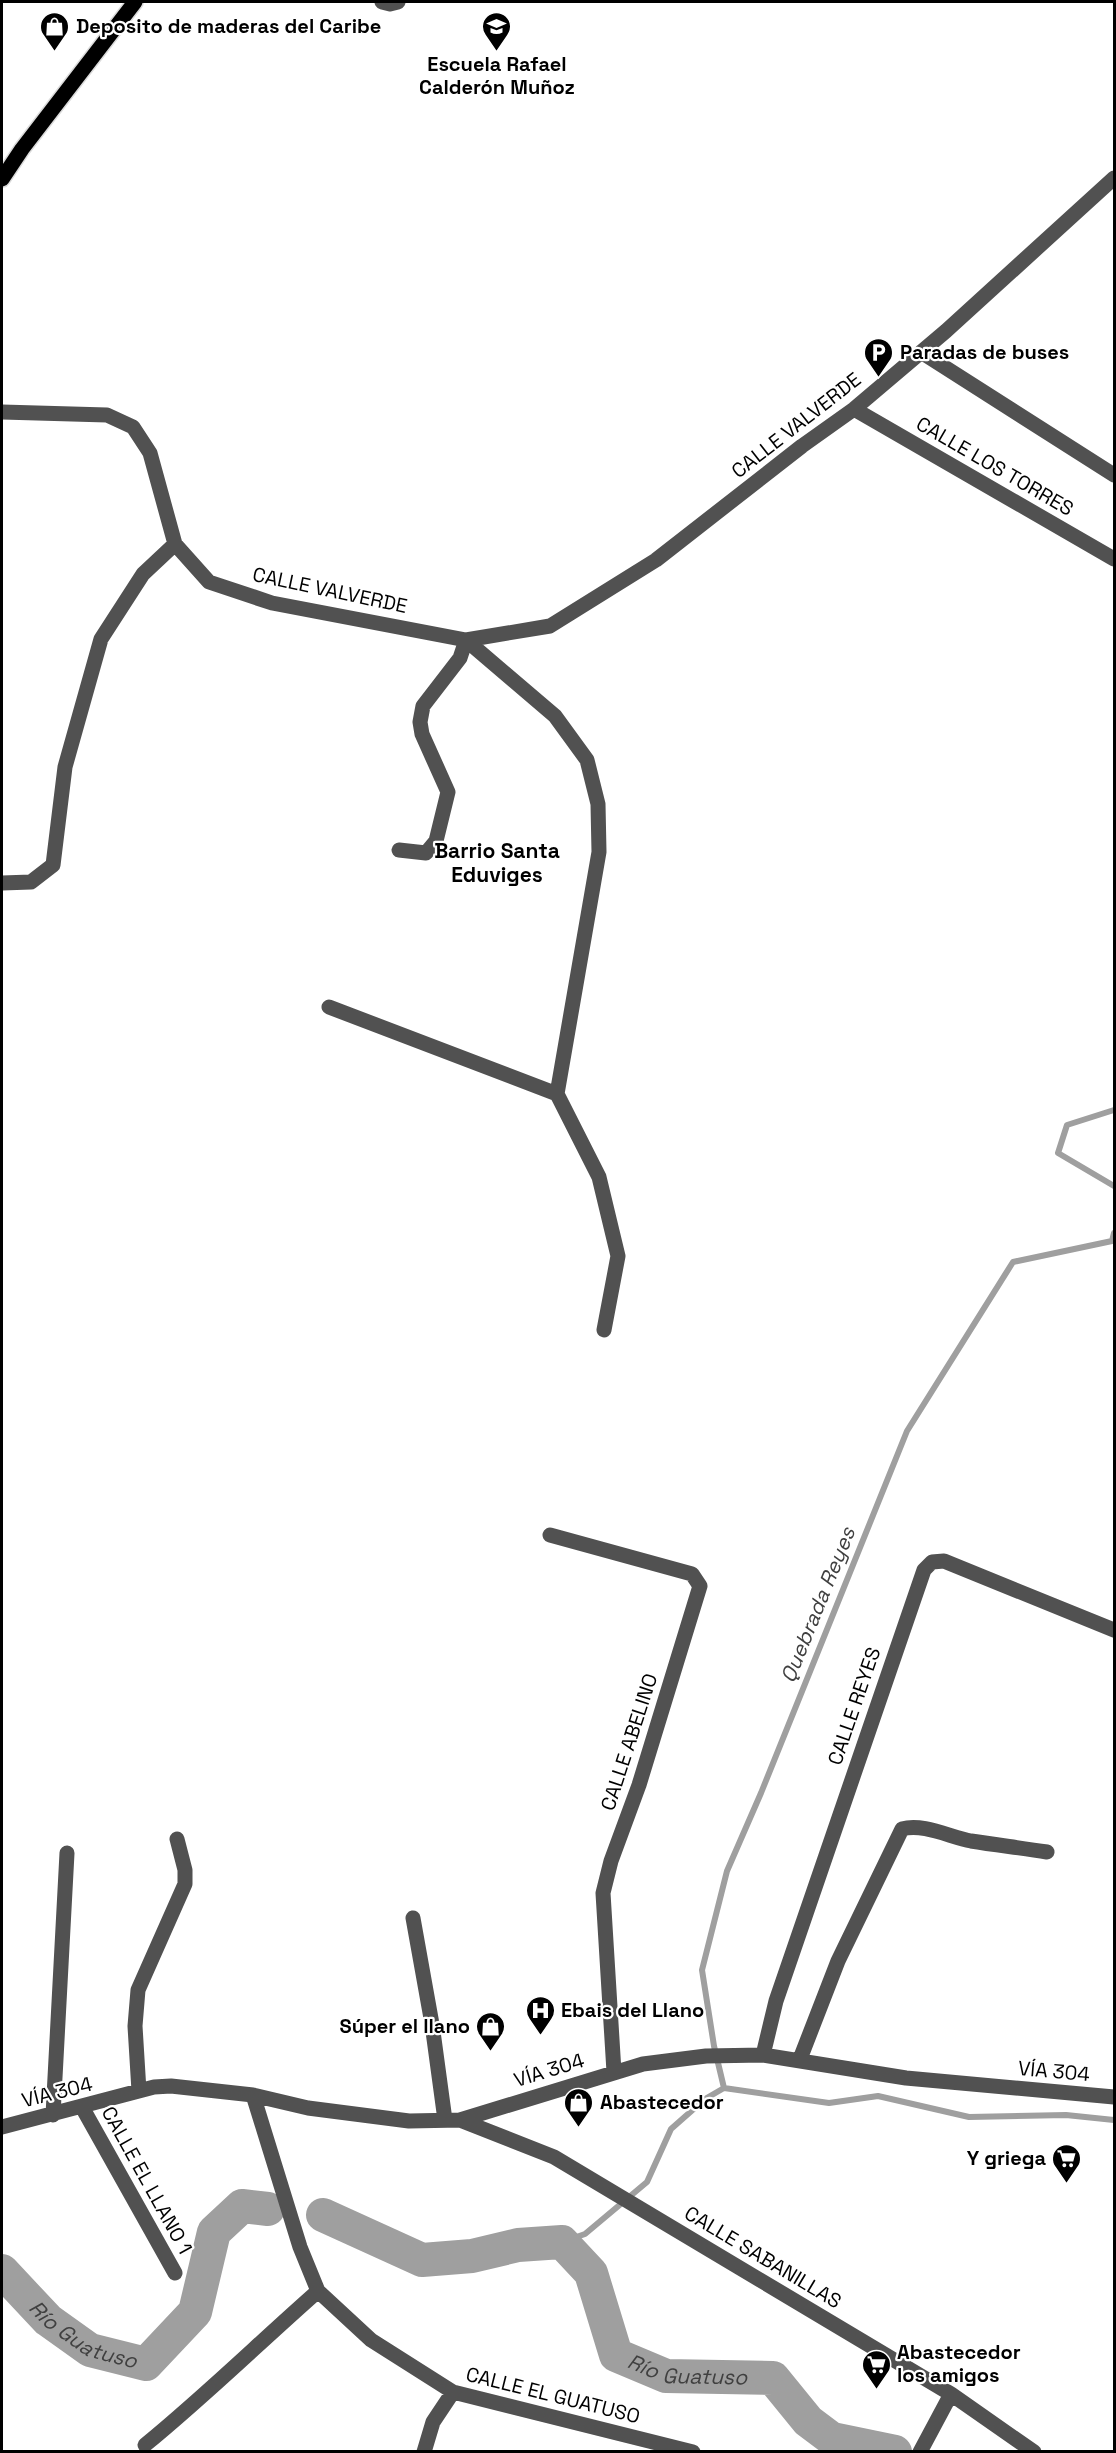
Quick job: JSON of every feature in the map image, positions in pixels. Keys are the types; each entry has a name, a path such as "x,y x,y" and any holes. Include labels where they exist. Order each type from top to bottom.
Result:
{"main road":[{"path":"2,178 135,2"}],"street":[{"path":"382,2 390,4 398,2"},
{"name":"CALLE VALVERDE","path":"2,412 107,415 133,427 150,453 175,544 208,582 272,603 466,640 550,626 656,560 802,446 854,410 1114,178"},
{"path":"921,352 1114,475"},
{"name":"CALLE LOS TORRES","path":"854,410 1114,559"},
{"path":"2,883 31,882 53,865 65,767 101,639 143,574 175,544"},
{"path":"399,850 426,853 436,841 448,792 422,734 420,713 460,658 466,640 555,716 587,760 598,804 599,852 557,1094 599,1178 618,1256 604,1330"},
{"path":"329,1006 557,1094"},
{"name":"CALLE ABELINO","path":"550,1535 692,1574 700,1586 639,1785 611,1861 603,1893 614,2072"},
{"name":"CALLE REYES","path":"763,2055 776,2001 924,1570 932,1562 944,1561 1114,1630"},
{"path":"800,2059 838,1961 902,1829 918,1828 971,1841 1047,1852"},
{"path":"139,2091 135,2026 138,1990 185,1884 185,1870 177,1839"},
{"path":"53,2115 67,1853"},
{"path":"413,1918 432,2024 453,2120"},
{"name":"VÍA 304","path":"2,2127 139,2091 171,2086 253,2095 308,2108 409,2121 453,2120 643,2064 706,2056 763,2055 800,2059 906,2078 1114,2097"},
{"name":"CALLE EL GUATUSO","path":"253,2095 300,2247 318,2291 371,2340 453,2392 693,2451"},
{"name":"CALLE EL LLANO 1","path":"82,2107 175,2273"},
{"name":"CALLE SABANILLAS","path":"453,2120 554,2157 951,2394 1034,2451"},
{"path":"145,2445 191,2408 318,2291"},
{"path":"424,2451 434,2422 453,2392"},
{"path":"920,2451 951,2394"}],"waterway":[{"name":"Quebrada Reyes","path":"1114,1110 1067,1125 1058,1153 1114,1186"},
{"name":"Quebrada Reyes","path":"724,2088 714,2046 702,1970 727,1871 761,1793 907,1431 1013,1262 1112,1241 1114,1233"},
{"path":"562,2242 585,2234 647,2182 671,2129 705,2099 724,2088 829,2103 878,2096 969,2117 1066,2115 1114,2120"},
{"name":"Río Guatuso","path":"2,2271 48,2320 90,2350 146,2364 195,2312 214,2232 242,2206 268,2209"},
{"name":"Río Guatuso","path":"323,2215 422,2260 472,2256 518,2245 562,2242 591,2273 616,2355 666,2376 773,2378 808,2421 832,2439 895,2452"}],"place":[{"name":"Deposito de maderas del Caribe","path":"55,52"},
{"name":"Escuela Rafael Calderón Muñoz","path":"497,52"},
{"name":"Paradas de buses","path":"879,378"},
{"name":"Ebais del Llano","path":"540,2036"},
{"name":"Súper el llano","path":"491,2052"},
{"name":"Abastecedor","path":"579,2128"},
{"name":"Y griega","path":"1067,2184"},
{"name":"Abastecedor los amigos","path":"876,2390"}],"district":[{"name":"Barrio Santa Eduviges","path":"497,863"}]}
